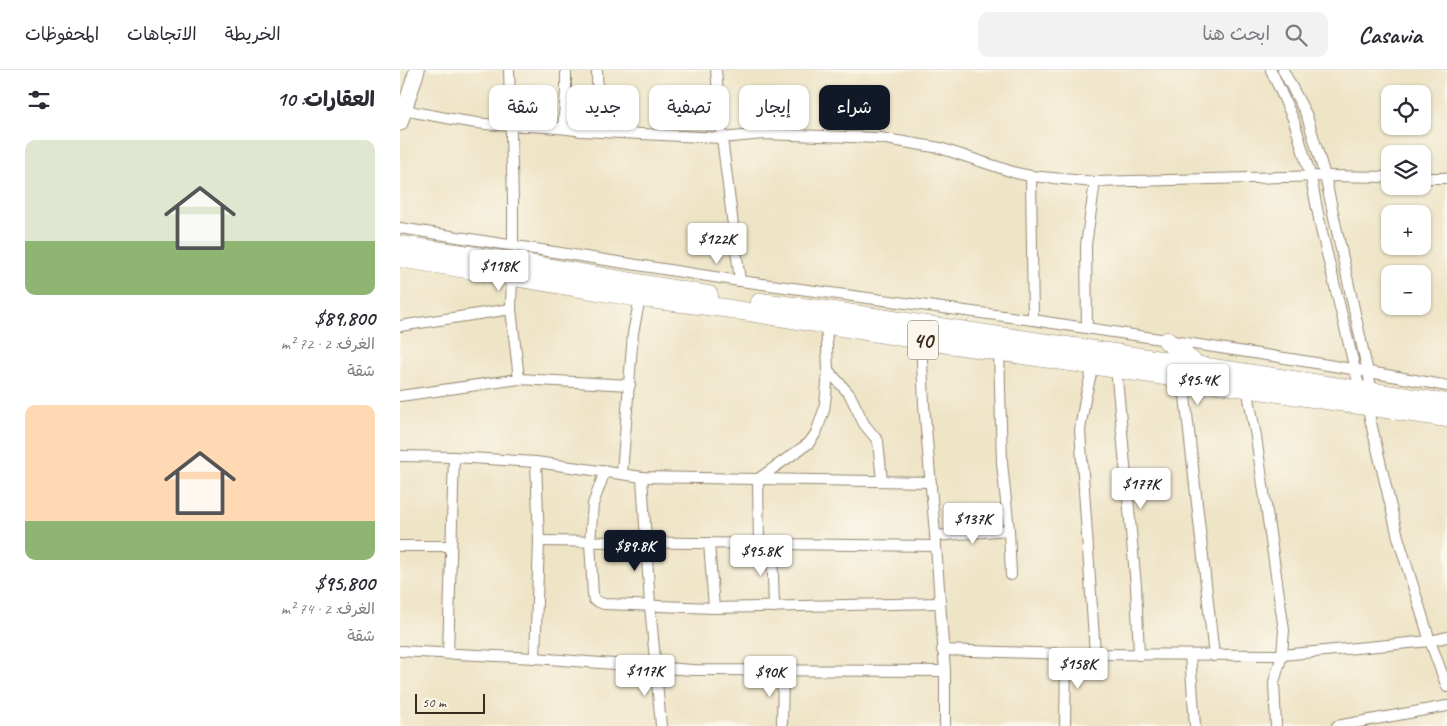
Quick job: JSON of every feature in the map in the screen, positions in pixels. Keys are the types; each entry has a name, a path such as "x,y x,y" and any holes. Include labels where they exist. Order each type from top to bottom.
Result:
{"highway":[{"name":"40","path":"401,257 640,298 724,308 948,329 1095,357 1116,368 1247,387 1447,403"},
{"name":"40","path":"401,257 511,261 749,301 921,340 999,350 1198,365 1366,396 1447,418"},
{"path":"1167,341 1198,365"}],"main road":[{"path":"402,110 408,70"},
{"path":"402,110 417,70"}],"street":[{"path":"509,70 509,85"},
{"path":"562,128 566,70"},
{"path":"597,70 598,131"},
{"path":"716,70 722,138 740,281"},
{"path":"1271,70 1294,121 1362,370"},
{"path":"1283,70 1307,116 1325,176 1366,396 1398,537 1430,641 1447,687"},
{"path":"402,110 460,121 489,124"},
{"path":"557,128 581,131 722,138 763,134 880,138 940,148 1016,173 1095,182 1311,178 1325,176 1381,177"},
{"path":"510,130 513,246"},
{"path":"1031,176 1033,320"},
{"path":"1431,178 1447,178"},
{"path":"1087,328 1086,245 1095,182"},
{"path":"400,228 740,281 1087,328 1362,370 1447,386"},
{"path":"512,276 511,309 519,379"},
{"path":"622,473 633,333 640,298"},
{"path":"400,326 511,309"},
{"path":"948,329 950,309"},
{"path":"758,479 809,443 816,432 824,410 828,370 826,317"},
{"path":"921,340 924,404 936,541 944,671 945,726"},
{"path":"999,350 1002,463 1009,530 1011,575"},
{"path":"1095,357 1080,430 1096,654"},
{"path":"1116,368 1136,586 1139,655"},
{"path":"828,370 850,395 864,424 878,441 882,480"},
{"path":"1183,378 1214,656"},
{"path":"400,396 519,379 630,385"},
{"path":"1247,387 1283,619 1284,645 1274,682 1276,726"},
{"path":"400,456 536,462 605,470 642,477 931,482"},
{"path":"448,654 454,457"},
{"path":"536,462 539,542 536,658"},
{"path":"605,470 593,504 590,542 594,600 604,604 774,608 939,603"},
{"path":"642,477 650,605 661,726"},
{"path":"758,479 759,544"},
{"path":"539,542 772,545 936,541 1009,530"},
{"path":"709,543 714,608"},
{"path":"772,545 774,608"},
{"path":"400,546 451,546"},
{"path":"942,650 1066,654 1282,655 1430,641 1447,637"},
{"path":"400,651 536,658 692,670 944,671"},
{"path":"1065,726 1066,654"},
{"path":"1190,655 1195,726"},
{"path":"782,726 783,671"},
{"path":"1337,726 1447,706"}]}
